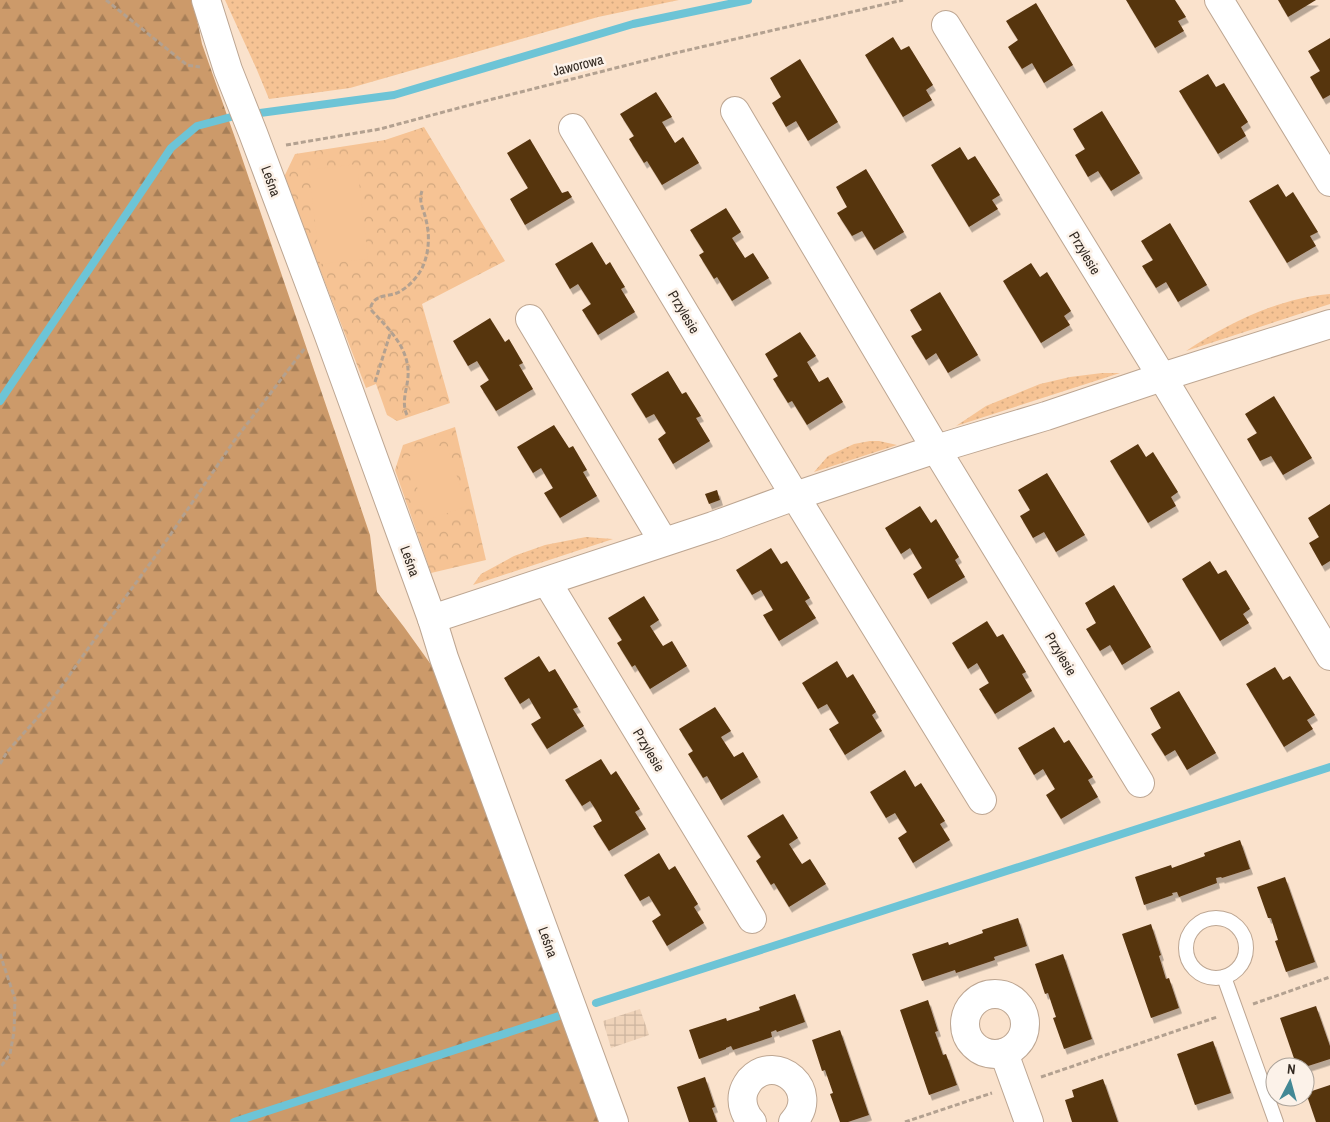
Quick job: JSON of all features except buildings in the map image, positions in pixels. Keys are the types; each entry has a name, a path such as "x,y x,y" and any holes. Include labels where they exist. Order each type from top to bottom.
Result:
{"street":[{"name":"Leśna","path":"206,0 228,70 356,409 432,619 444,658 614,1122"},
{"path":"1219,0 1330,182"},
{"name":"Przylesie","path":"946,25 1162,377 1330,656"},
{"name":"Przylesie","path":"734,111 936,449 1140,783"},
{"name":"Przylesie","path":"573,128 795,496 982,800"},
{"path":"530,319 663,541"},
{"path":"432,619 547,582 936,449 1046,416 1330,324"},
{"name":"Przylesie","path":"547,582 752,919"},
{"path":"1004,1053 1029,1122"},
{"path":"752,1122 744,1111 742,1102 743,1092 747,1084 754,1077 762,1072 772,1070 783,1072 792,1077 799,1085 802,1095 802,1106 793,1122"}],"lane":[{"path":"1226,919 1236,925 1246,943 1246,954 1242,964 1234,972 1224,977 1213,978 1203,975 1194,968 1188,959 1186,950 1190,932 1205,920 1226,919"},
{"path":"1224,977 1276,1122"}],"path":[{"path":"106,0 187,65 228,70"},
{"name":"Jaworowa","path":"259,150 380,129 671,54 903,0"},
{"path":"407,415 404,410 404,400 408,366 404,352 400,341 372,311 371,306 373,300 377,297 394,294 402,290 420,272 424,264 429,234 421,204 420,197 422,191"},
{"path":"356,409 371,403 374,385 391,332"},
{"path":"0,764 7,752 47,707 162,547 257,410 310,341 328,333"},
{"path":"0,954 15,999 14,1032 10,1054 0,1068"},
{"path":"905,1122 1330,977"}],"shaded area":[{"path":"640,1009 649,1035 611,1048 603,1021"}],"green space":[{"path":"0,0 193,0 202,44 370,535 377,592 432,666 517,883 604,1122 0,1122"},
{"path":"225,0 679,0 598,17 350,88 269,99"},
{"path":"424,127 505,261 422,304 450,403 397,421 387,415 376,384 366,388 284,177 295,154 385,140"},
{"path":"357,164 368,259 320,264 309,170"},
{"path":"1330,294 1330,304 1186,351 1219,331 1273,306 1311,296"},
{"path":"1120,373 956,426 986,406 1040,384 1070,377"},
{"path":"455,427 486,560 431,573 395,470 403,445"},
{"path":"870,441 897,445 814,472 828,456 854,444"},
{"path":"446,444 467,506 428,520 407,457"},
{"path":"586,537 613,539 473,585 481,574 514,556 545,545"}],"waterway":[{"path":"260,113 394,95 633,24 748,0"},
{"path":"0,401 171,148 197,126 231,117"},
{"path":"596,1003 1330,767"},
{"path":"234,1122 565,1014"}]}
